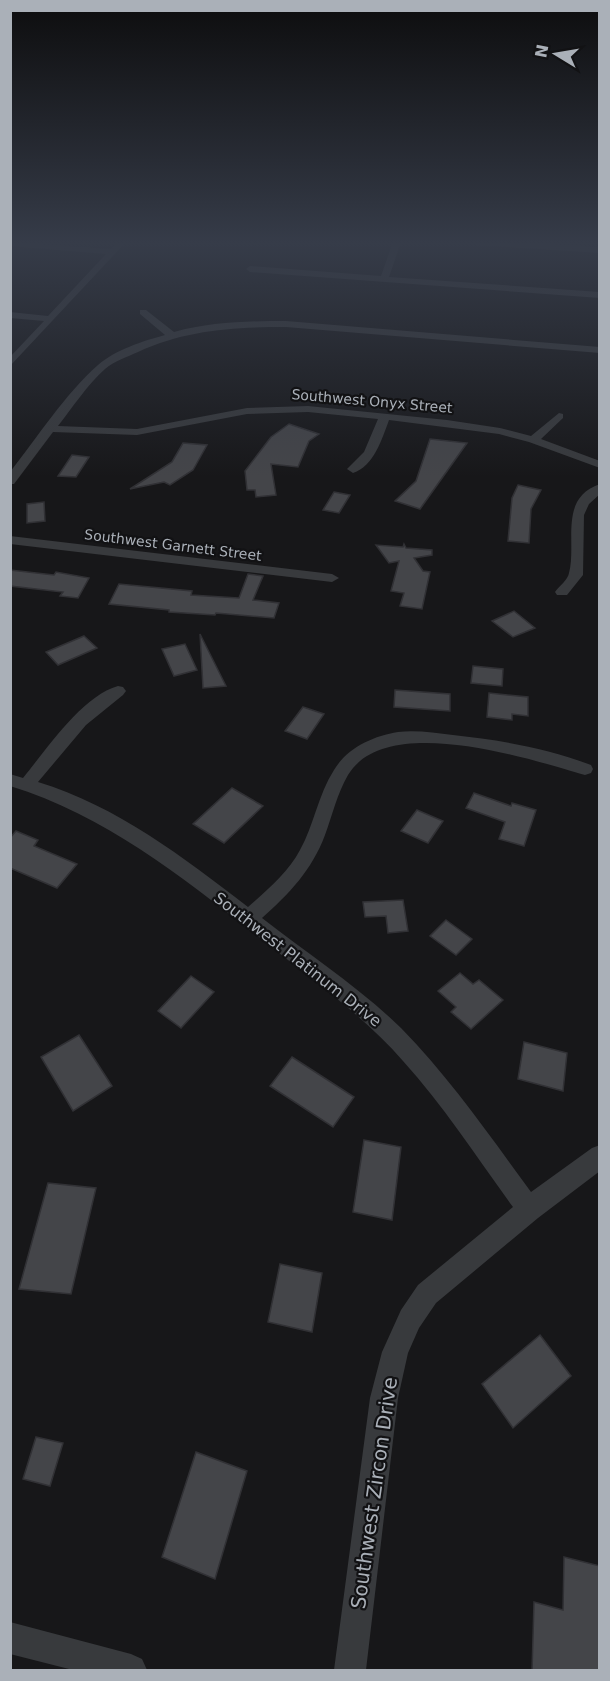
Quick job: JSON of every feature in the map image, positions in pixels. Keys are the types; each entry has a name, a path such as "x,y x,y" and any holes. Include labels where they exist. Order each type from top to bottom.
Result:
{"street":[{"path":"10,363 50,320"},
{"path":"153,320 171,335"},
{"path":"10,481 84,385 103,366 136,348 171,335 227,325 278,324 600,350"},
{"name":"Southwest Onyx Street","path":"51,429 137,432 268,409 308,409 472,426 533,440 600,465"},
{"path":"533,440 558,416"},
{"path":"353,469 364,462 371,453 384,417"},
{"path":"135,447 137,432"},
{"path":"562,592 576,575 580,507 584,500 600,488"},
{"name":"Southwest Garnett Street","path":"10,540 332,578"},
{"path":"19,782 100,701 118,691"},
{"path":"248,918 288,883 307,856 340,774 353,758 371,746 394,739 436,738 529,750 585,769"},
{"name":"Southwest Platinum Drive","path":"19,782 65,798 101,815 146,841 358,1004 393,1035 432,1078 529,1209"},
{"name":"Southwest Zircon Drive","path":"350,1671 384,1398 395,1353 410,1319 427,1294 529,1209 600,1156"},
{"path":"10,1638 131,1671"}],"building":[{"path":"289,424 319,434 309,441 298,467 271,464 276,495 256,497 255,490 247,490 245,471 271,437"},
{"path":"430,439 467,443 420,509 395,501 416,481"},
{"path":"183,443 207,445 193,470 170,485 164,482 130,489 172,462"},
{"path":"72,455 89,457 76,477 58,476"},
{"path":"518,485 541,490 531,509 529,543 508,541 512,498"},
{"path":"334,492 350,495 339,513 323,510"},
{"path":"44,502 45,521 27,523 27,504"},
{"path":"404,544 406,548 432,550 432,555 414,558 423,571 430,572 422,609 400,606 404,593 391,591 399,561 389,563 376,545 403,547"},
{"path":"10,570 54,575 56,572 89,578 78,598 60,596 63,592 10,586"},
{"path":"248,574 263,576 253,600 279,603 274,618 169,612 169,610 109,604 119,584 192,591 191,595 239,598"},
{"path":"514,611 535,628 513,637 492,621"},
{"path":"200,634 226,686 203,688"},
{"path":"84,636 97,648 58,665 46,652"},
{"path":"185,644 197,670 174,676 162,649"},
{"path":"473,666 503,669 502,686 471,683"},
{"path":"395,690 450,694 450,711 394,707"},
{"path":"489,693 528,697 528,716 512,714 512,720 487,717"},
{"path":"303,707 324,714 307,739 285,731"},
{"path":"232,788 263,806 224,843 193,824"},
{"path":"474,793 511,806 512,803 536,810 524,846 499,839 505,822 466,808"},
{"path":"417,810 443,821 428,843 401,831"},
{"path":"16,831 38,840 34,846 77,864 57,888 10,868 10,838"},
{"path":"403,900 408,931 388,933 386,916 365,917 363,902"},
{"path":"446,920 472,939 456,955 430,936"},
{"path":"460,973 473,984 479,980 503,1000 471,1029 451,1012 456,1007 438,991"},
{"path":"191,976 214,992 181,1028 158,1011"},
{"path":"79,1035 112,1086 73,1111 41,1057"},
{"path":"524,1042 567,1053 563,1091 518,1079"},
{"path":"292,1057 354,1097 333,1127 270,1086"},
{"path":"364,1140 401,1147 392,1220 353,1212"},
{"path":"48,1183 96,1188 71,1294 19,1289"},
{"path":"280,1264 322,1273 312,1332 268,1322"},
{"path":"540,1335 571,1376 513,1428 482,1384"},
{"path":"36,1437 63,1443 50,1486 23,1479"},
{"path":"196,1452 247,1471 215,1579 162,1557"},
{"path":"564,1557 600,1566 600,1671 532,1671 534,1602 563,1610"}]}
